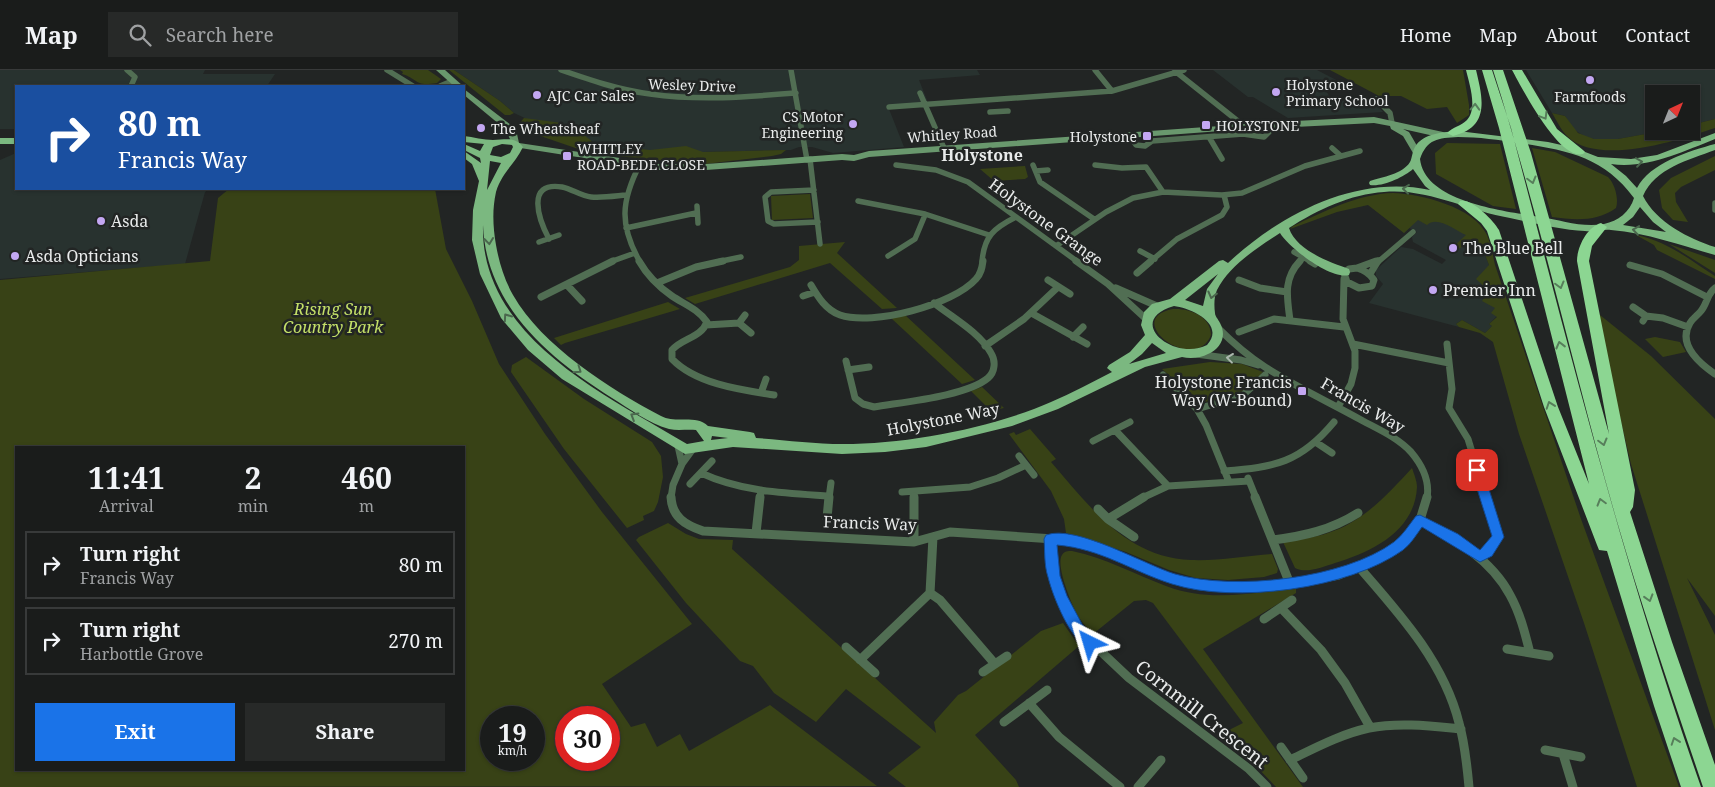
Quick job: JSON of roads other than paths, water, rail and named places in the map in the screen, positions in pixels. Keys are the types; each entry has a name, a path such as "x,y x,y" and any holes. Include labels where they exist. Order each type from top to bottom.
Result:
{"highway":[{"path":"1448,134 1470,123 1476,114 1471,70"},
{"path":"1487,70 1505,128 1524,204 1540,236 1668,660 1713,787"},
{"path":"1498,70 1518,129 1539,206 1540,236 1596,485 1626,588 1674,740 1691,787"},
{"path":"1517,70 1554,131 1578,152"},
{"path":"1459,202 1485,220 1493,230 1554,416 1601,536 1626,588"},
{"path":"1606,227 1586,243 1583,250 1583,261 1602,369 1627,490 1624,518"}],"main road":[{"path":"1459,202 1426,181 1415,163 1416,151 1429,140 1448,134 1511,139 1563,147 1592,157 1616,162 1642,162 1715,136"},
{"path":"465,139 496,143 506,141 516,144"},
{"path":"0,141 15,141"},
{"path":"485,156 486,150 496,143"},
{"name":"Holystone Way","path":"516,144 517,151 494,182 487,222 494,265 506,295 516,310 550,348 582,374 658,420 670,424 683,426 696,424 706,431 803,443 882,443 924,438 1004,419 1044,404 1102,376 1132,358 1150,336"},
{"path":"465,147 495,160 511,157"},
{"path":"1606,227 1629,216 1637,206 1640,188 1652,174 1715,147"},
{"path":"465,155 476,163 483,180"},
{"name":"Holystone Way","path":"485,156 486,168 478,210 477,240 484,274 505,315 532,348 566,376 685,449 733,442 842,449 885,448 926,442 1008,423 1054,406 1142,363 1212,347 1217,340 1218,328"},
{"path":"1592,157 1621,176 1639,196 1652,215 1661,223 1696,244"},
{"path":"1174,302 1212,274 1257,235 1288,216 1312,203 1400,175 1415,163"},
{"path":"1209,315 1210,296 1221,277 1263,239 1313,209 1376,189 1403,188 1510,215 1571,226 1646,231 1715,251"},
{"path":"1283,226 1284,231 1293,243 1345,275"},
{"path":"1188,353 1163,347 1150,336 1146,327 1146,319 1150,311 1157,306 1174,302 1188,304 1209,315 1218,328"},
{"path":"676,444 674,435 683,426"},
{"path":"695,448 705,440 706,431"}],"street":[{"path":"128,70 135,77 132,85"},
{"path":"387,70 411,85"},
{"path":"440,70 456,84"},
{"name":"Wesley Drive","path":"561,70 615,88 669,98 741,98 796,93"},
{"path":"791,70 814,190 820,244"},
{"path":"1095,70 1112,91"},
{"path":"889,107 1112,91 1175,71 1184,70"},
{"path":"1175,71 1239,122"},
{"path":"465,91 510,130 516,144"},
{"path":"920,93 944,148"},
{"path":"1376,98 1390,113 1392,123"},
{"path":"995,100 999,112"},
{"path":"990,112 1008,111"},
{"name":"Whitley Road","path":"1361,120 1380,123 1398,129 1406,134 1416,151"},
{"name":"Whitley Road","path":"516,144 640,164 690,168 842,156 854,158 870,154 1221,128 1239,122 1250,126 1374,120 1420,131 1448,134"},
{"path":"1129,135 1136,145 1145,146 1152,141 1243,134 1264,138 1269,132 1264,125"},
{"path":"496,143 507,136 510,130"},
{"path":"1209,137 1222,159"},
{"path":"1332,148 1340,156"},
{"name":"Whitley Road","path":"511,157 544,150"},
{"path":"1056,246 1094,219 1117,206 1137,198 1163,192 1224,195 1254,190 1286,174 1324,159 1360,151"},
{"path":"940,172 946,163"},
{"path":"640,164 626,195 624,210 626,228 635,253 643,267 657,283 668,293 702,315 707,322 706,325"},
{"name":"Holystone Grange","path":"896,165 940,172 968,182 1108,284 1146,319"},
{"path":"1094,165 1122,168 1146,167 1163,192"},
{"path":"1048,170 1035,168 1040,182 1094,219"},
{"path":"549,239 541,226 536,205 538,195 545,189 558,186 591,197 626,195"},
{"path":"814,190 771,192 765,197 768,221 774,224 818,222"},
{"path":"873,203 875,194"},
{"path":"1137,273 1177,239 1222,215 1228,208 1224,195"},
{"path":"858,202 873,203 926,215 972,227 989,235"},
{"path":"1715,203 1715,210"},
{"path":"626,228 696,209 698,223"},
{"path":"888,256 915,239 926,215"},
{"path":"803,296 813,289 828,308 840,315 853,318 892,313 934,303 967,288 977,279 983,268 983,248 989,235 1016,217"},
{"path":"1370,274 1379,260 1413,232"},
{"path":"539,242 559,235"},
{"path":"1140,251 1154,259"},
{"path":"724,252 728,260"},
{"path":"1294,252 1315,264"},
{"path":"541,297 602,265 635,253"},
{"path":"657,283 685,271 741,257"},
{"path":"1290,320 1287,292 1288,277 1304,257"},
{"path":"1338,407 1353,382 1356,361 1353,344 1344,328 1341,309 1345,275 1349,269 1379,260"},
{"path":"1630,265 1662,274 1708,297"},
{"path":"1343,299 1353,291 1368,287 1374,283 1370,274 1356,268"},
{"path":"1345,275 1355,286 1364,288"},
{"path":"1048,280 1070,294"},
{"path":"1239,280 1260,288 1287,292"},
{"path":"567,284 582,301"},
{"name":"Holystone Grange","path":"1108,284 1131,296 1157,306"},
{"path":"986,346 1009,333 1033,314 1058,287"},
{"path":"1715,288 1711,290 1703,308 1688,327 1686,337 1690,349 1701,363 1715,374"},
{"path":"846,361 855,398 863,404 874,407 947,393 982,382 993,372 992,355 986,346 934,303"},
{"path":"1633,307 1644,318 1664,318 1688,327"},
{"path":"1033,314 1087,344"},
{"path":"739,323 745,315"},
{"path":"1239,332 1268,320 1290,320 1344,328"},
{"path":"751,333 739,323 706,325 698,333 672,349 670,357 674,364 719,384 774,395"},
{"path":"1073,337 1083,327"},
{"name":"Francis Way","path":"1218,328 1265,371"},
{"path":"1353,344 1448,363"},
{"path":"1447,344 1452,389 1449,408 1468,439 1498,537 1488,552 1480,557"},
{"name":"Francis Way","path":"695,448 682,464 672,484 670,496 672,507 677,517 686,525 703,531 756,532 914,542 950,532 1069,540 1105,550 1166,576 1192,584 1229,587 1290,584 1339,575 1359,567 1400,545 1409,536 1420,520 1428,490 1426,477 1418,461 1394,438 1338,407 1241,360 1188,353"},
{"path":"848,370 869,367"},
{"path":"1197,409 1237,400 1247,394 1265,371"},
{"path":"1163,375 1197,409 1229,482"},
{"path":"761,393 766,379"},
{"path":"1094,441 1130,422"},
{"path":"1224,471 1276,465 1294,459 1317,443 1334,422"},
{"path":"1115,430 1168,486"},
{"path":"1317,443 1332,453"},
{"path":"676,444 682,464"},
{"path":"1018,456 1034,475"},
{"path":"690,484 712,461"},
{"path":"902,492 970,487 998,478 1026,465"},
{"path":"1245,470 1290,584"},
{"path":"700,473 724,484 743,488 829,496"},
{"path":"1108,519 1148,494 1168,486 1249,481"},
{"path":"827,518 831,483"},
{"path":"756,532 761,490"},
{"path":"914,492 914,542"},
{"path":"1098,509 1108,519 1134,537"},
{"path":"1273,540 1326,531 1341,525 1358,514"},
{"path":"1420,520 1454,538 1480,557 1497,575 1511,596 1518,611 1530,652"},
{"path":"860,660 930,593 933,537"},
{"name":"Cornmill Crescent","path":"1050,539 1054,576 1065,606 1077,629 1115,666 1249,769 1267,787"},
{"path":"1359,567 1427,649 1450,692 1468,757 1470,787"},
{"path":"930,593 940,600 995,664"},
{"path":"1264,619 1292,600"},
{"path":"1281,608 1321,650 1345,683 1370,727"},
{"path":"846,647 875,673"},
{"path":"1507,649 1549,656"},
{"path":"983,672 1007,656"},
{"path":"1004,722 1047,690"},
{"path":"1029,703 1059,737 1120,787"},
{"path":"1290,760 1328,741 1370,727 1402,726 1461,729"},
{"path":"1281,746 1303,778"},
{"path":"1545,750 1582,757"},
{"path":"1563,754 1572,787"},
{"path":"1138,787 1161,760"}],"place":[{"name":"Farmfoods","path":"1590,80"},
{"name":"Holystone Primary School","path":"1276,92"},
{"name":"AJC Car Sales","path":"537,95"},
{"name":"CS Motor Engineering","path":"853,124"},
{"name":"HOLYSTONE","path":"1206,125"},
{"name":"The Wheatsheaf","path":"481,128"},
{"name":"Holystone","path":"1147,136"},
{"name":"WHITLEY ROAD-BEDE CLOSE","path":"567,156"},
{"name":"Asda","path":"101,221"},
{"name":"The Blue Bell","path":"1453,248"},
{"name":"Asda Opticians","path":"15,256"},
{"name":"Premier Inn","path":"1433,290"},
{"name":"Holystone Francis Way (W-Bound)","path":"1302,391"}],"district":[{"name":"Holystone","path":"982,155"}],"park label":[{"name":"Rising Sun Country Park","path":"333,318"}]}
